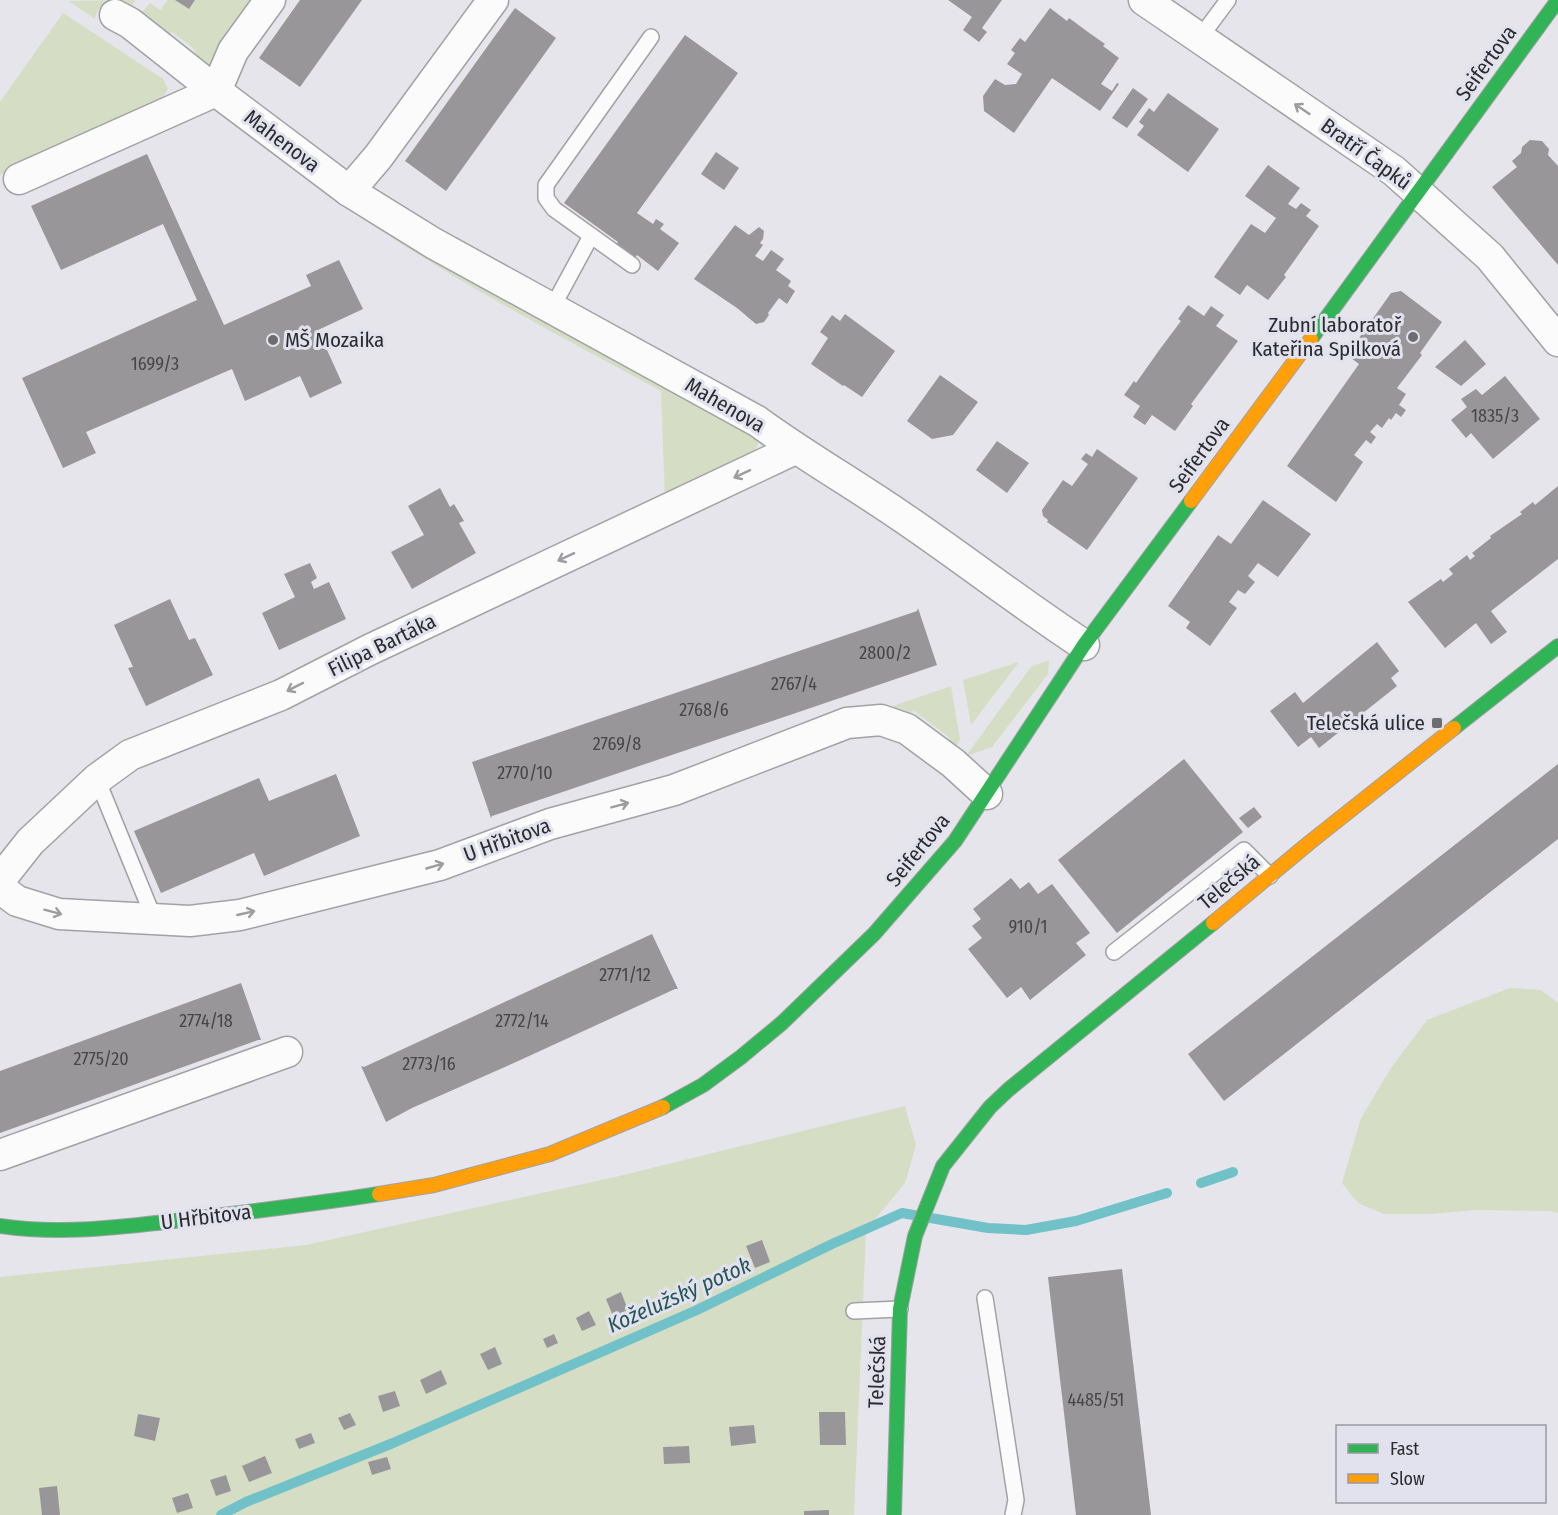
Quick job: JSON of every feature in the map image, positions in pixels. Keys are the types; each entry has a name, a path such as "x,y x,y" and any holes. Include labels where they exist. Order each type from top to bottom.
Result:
{"street":[{"path":"19,179 216,91 233,51 270,0"},
{"path":"349,190 378,158 492,0"},
{"name":"Bratří Čapků","path":"1144,0 1394,171 1490,257 1558,341"},
{"name":"Seifertova","path":"874,934 955,841 1084,645 1558,0"},
{"name":"Mahenova","path":"115,15 130,23 216,91 349,190 433,243 757,421 795,449 843,477 905,519 1084,645"},
{"name":"Filipa Bartáka","path":"0,880 30,842 97,779 130,755 280,695 369,650 795,449"},
{"name":"Telečská","path":"894,1515 900,1310 916,1233 943,1166 990,1107 1008,1090 1269,876 1558,646"},
{"name":"U Hřbitova","path":"0,888 17,901 59,914 155,921 190,921 240,915 440,865 550,824 674,790 847,723 881,720 907,729 953,763 987,794"},
{"name":"U Hřbitova","path":"0,1226 34,1232 139,1225 292,1207 434,1185 550,1155 670,1105 703,1085 782,1023 874,934"},
{"path":"0,1155 287,1052"}],"lane":[{"path":"1199,39 1228,0"},
{"path":"632,266 554,209 546,198 546,184 651,37"},
{"path":"552,308 591,236"},
{"path":"97,779 155,921"},
{"path":"1114,952 1244,850 1269,876"},
{"path":"985,1298 1016,1500 1013,1515"},
{"path":"854,1311 900,1310"}],"green space":[{"path":"135,0 129,10 112,5 103,6 99,9 95,19 69,1"},
{"path":"168,0 175,0 189,9 195,0 261,0 211,71 205,68 192,47 172,32 166,37 140,14 150,3 160,10"},
{"path":"63,13 163,79 168,88 161,101 0,175 0,102"},
{"path":"330,190 499,297 740,423 759,440 754,454 665,500 661,391 448,273 326,193"},
{"path":"1049,660 1048,674 992,747 966,756 1031,667"},
{"path":"1019,662 971,725 963,680"},
{"path":"951,686 960,740 952,753 944,746 950,738 914,711 904,717 893,706"},
{"path":"1510,988 1541,990 1558,1003 1558,1213 1475,1210 1432,1214 1384,1214 1358,1203 1342,1183 1361,1118 1391,1068 1427,1020"},
{"path":"905,1106 916,1145 905,1183 866,1230 854,1515 0,1515 0,1277 306,1245 615,1177"}],"building":[{"path":"175,0 195,0 189,9"},
{"path":"300,0 362,0 300,87 259,58"},
{"path":"948,0 1002,0 982,28 987,32 979,42 963,30 972,17"},
{"path":"515,8 556,38 446,191 405,161"},
{"path":"1050,8 1067,21 1069,18 1105,44 1103,46 1119,58 1101,84 1112,91 1117,83 1119,84 1100,111 1052,78 1014,133 984,111 983,96 995,79 1005,85 1016,84 1022,74 1007,64 1015,53 1011,50 1020,38 1025,42"},
{"path":"685,35 738,73 637,213 653,224 656,219 664,224 660,229 679,243 658,271 637,255 632,261 613,248 618,242 564,203"},
{"path":"1133,88 1148,99 1127,128 1112,118"},
{"path":"1168,93 1219,129 1188,172 1137,135 1144,126 1139,122 1149,108 1154,112"},
{"path":"1530,140 1542,141 1549,149 1548,155 1558,166 1558,265 1492,187 1517,167 1512,161"},
{"path":"716,152 739,168 724,190 701,174"},
{"path":"147,154 224,325 311,286 306,275 339,260 363,309 318,330 342,383 310,398 300,376 245,401 232,369 86,432 96,453 63,468 22,378 197,300 163,224 61,270 31,206"},
{"path":"1268,165 1300,188 1288,204 1296,209 1301,203 1311,210 1306,216 1319,226 1268,300 1247,285 1240,295 1214,277 1251,224 1265,233 1276,218 1245,196"},
{"path":"735,225 749,235 759,227 764,231 760,243 763,245 755,256 763,261 771,250 784,259 776,270 791,281 788,286 795,291 787,304 779,298 764,322 756,324 694,279"},
{"path":"1401,291 1442,322 1420,353 1422,355 1397,388 1406,394 1399,405 1406,410 1401,417 1396,413 1382,428 1377,424 1370,432 1376,437 1371,444 1366,440 1354,455 1363,462 1336,502 1287,466 1359,364 1347,355 1391,293"},
{"path":"1188,305 1204,316 1211,306 1224,315 1216,326 1238,341 1191,404 1193,406 1175,431 1152,415 1145,425 1133,417 1140,406 1124,395 1134,381 1136,383 1181,321 1178,319"},
{"path":"845,314 895,351 862,397 811,364 828,338 820,332 832,315 840,321"},
{"path":"1465,340 1486,364 1461,386 1435,367"},
{"path":"940,375 978,402 953,435 932,439 907,421"},
{"path":"1505,376 1540,419 1493,459 1471,433 1466,438 1451,420 1467,407 1461,399 1476,389 1482,395"},
{"path":"997,441 1029,463 1007,493 976,470"},
{"path":"1097,449 1138,478 1087,550 1047,522 1042,510 1063,480 1072,486 1088,464 1081,459 1086,453 1092,457"},
{"path":"1558,486 1558,559 1491,611 1507,632 1491,644 1476,623 1445,648 1408,602 1441,579 1443,582 1453,574 1449,569 1467,555 1470,560 1475,556 1472,553 1491,538 1490,536 1522,514 1520,512 1533,502 1535,505"},
{"path":"440,488 450,507 454,504 464,521 459,523 476,553 412,589 391,552 424,535 408,506"},
{"path":"1263,500 1311,534 1278,577 1258,563 1248,576 1255,582 1245,594 1238,590 1229,602 1237,608 1210,646 1186,628 1190,622 1168,606 1218,535 1231,544"},
{"path":"310,563 317,578 311,582 314,589 329,582 346,619 279,650 262,613 295,597 284,574"},
{"path":"170,599 189,640 195,638 213,675 146,706 128,668 133,667 114,625"},
{"path":"918,608 937,665 491,818 472,762 917,611"},
{"path":"1377,642 1399,671 1391,678 1397,686 1319,748 1311,737 1298,747 1270,711 1295,692 1303,703"},
{"path":"1184,759 1243,832 1117,933 1058,860"},
{"path":"1558,764 1558,839 1224,1101 1188,1054"},
{"path":"336,774 360,836 264,876 254,853 161,893 134,831 259,778 269,801"},
{"path":"1254,807 1262,817 1248,828 1239,818"},
{"path":"1011,878 1020,889 1029,882 1038,894 1052,884 1090,933 1076,943 1086,955 1030,1000 1021,987 1007,998 968,949 982,938 972,926 981,919 973,909"},
{"path":"652,934 678,989 412,1108 386,1122 361,1066 364,1067"},
{"path":"241,983 261,1040 0,1133 0,1071"},
{"path":"762,1240 770,1262 755,1268 746,1246"},
{"path":"1122,1269 1151,1515 1076,1515 1048,1277"},
{"path":"621,1292 628,1310 613,1316 606,1299"},
{"path":"589,1311 596,1325 582,1331 576,1318"},
{"path":"554,1334 558,1343 547,1348 543,1339"},
{"path":"495,1347 502,1364 488,1370 480,1354"},
{"path":"441,1370 447,1384 426,1394 420,1380"},
{"path":"395,1391 400,1406 383,1412 378,1396"},
{"path":"819,1412 845,1412 846,1445 820,1445"},
{"path":"350,1413 356,1425 344,1430 338,1418"},
{"path":"138,1414 160,1418 155,1441 134,1436"},
{"path":"754,1425 756,1443 731,1446 729,1427"},
{"path":"311,1433 315,1443 299,1449 295,1439"},
{"path":"689,1446 690,1463 664,1464 663,1447"},
{"path":"265,1456 272,1473 249,1482 242,1466"},
{"path":"387,1457 391,1469 372,1475 368,1462"},
{"path":"226,1475 231,1491 216,1496 210,1480"},
{"path":"57,1486 60,1515 42,1515 39,1488"},
{"path":"188,1493 193,1508 177,1513 172,1498"},
{"path":"829,1510 829,1515 804,1515 804,1511"}],"waterway":[{"name":"Koželužský potok","path":"1201,1183 1233,1172"},
{"name":"Koželužský potok","path":"221,1515 246,1502 393,1443 697,1310 832,1244 902,1213 988,1228 1026,1230 1076,1221 1167,1193"}],"traffic: fast":[{"path":"1311,339 1558,0"},
{"path":"663,1107 703,1085 741,1057 782,1023 874,934 955,841 1084,645 1191,501"},
{"path":"1454,728 1558,646"},
{"path":"894,1515 900,1309 915,1236 943,1166 990,1107 1008,1090 1213,923"},
{"path":"0,1226 45,1230 115,1227 379,1194"}],"traffic: slow":[{"path":"1191,501 1311,339"},
{"path":"1213,923 1309,843 1454,728"},
{"path":"379,1194 434,1185 550,1154 663,1107"}],"place":[{"name":"Zubní laboratoř Kateřina Spilková","path":"1413,337"},
{"name":"MŠ Mozaika","path":"273,340"},
{"name":"Telečská ulice","path":"1437,723"}]}
